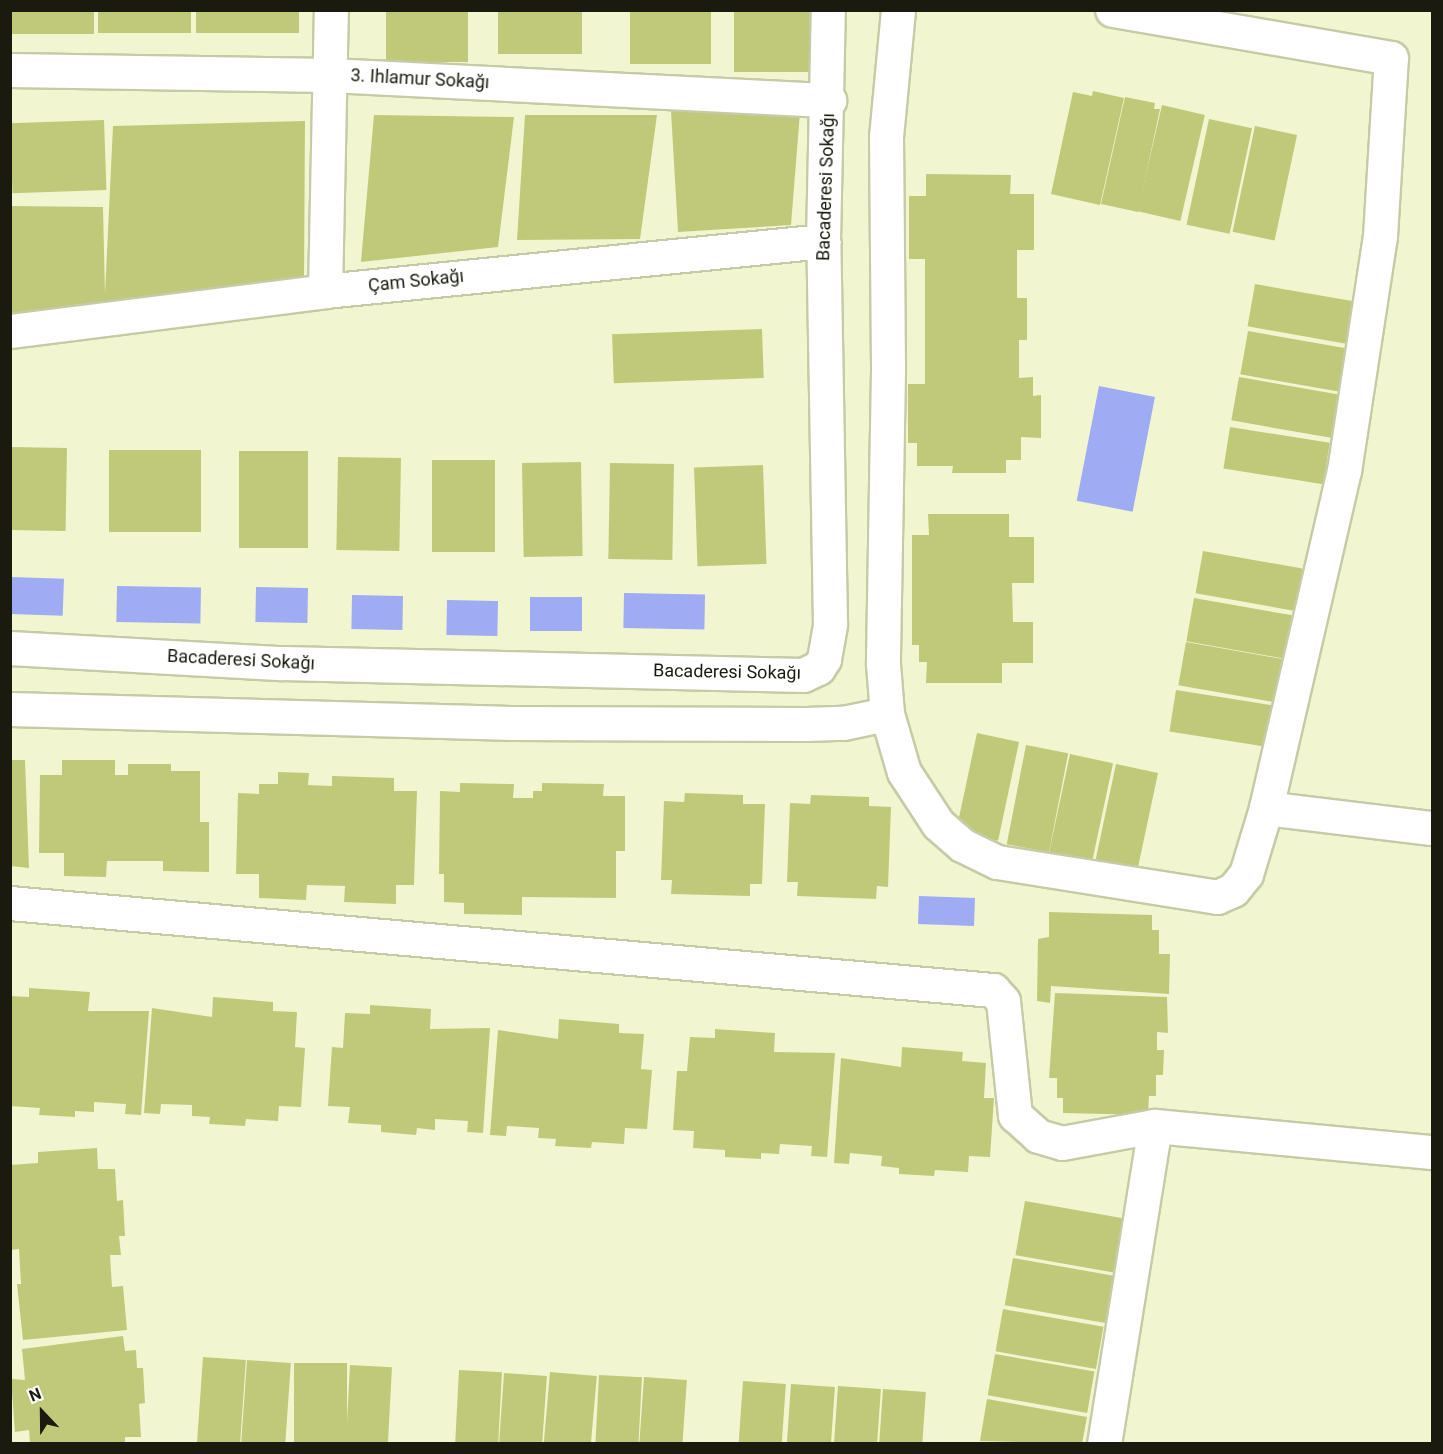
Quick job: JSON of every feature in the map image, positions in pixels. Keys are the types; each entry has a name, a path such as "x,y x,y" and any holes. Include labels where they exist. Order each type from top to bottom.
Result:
{"street":[{"path":"325,291 331,10"},
{"name":"Bacaderesi Sokağı","path":"10,648 282,663 811,673 824,659 830,624 823,241 829,100 828,10"},
{"path":"898,10 886,136 888,438 883,664 887,714 904,772 938,824 962,844 997,862 1217,897 1233,890 1245,874 1266,808 1344,471 1380,236 1391,58 1112,10"},
{"name":"3. Ihlamur Sokağı","path":"10,70 330,75 829,100"},
{"name":"Çam Sokağı","path":"10,331 325,291 823,241"},
{"path":"10,709 522,723 806,724 843,723 887,714"},
{"path":"1266,808 1432,828"},
{"path":"10,903 993,990 1003,1001 1012,1103 1025,1127 1038,1136 1062,1143 1155,1126 1432,1152"},
{"path":"1104,1443 1155,1126"}],"water":[{"path":"1099,386 1155,397 1133,512 1077,501"},
{"path":"11,577 64,579 63,616 10,614"},
{"path":"117,586 201,587 200,623 116,622"},
{"path":"256,587 308,588 307,623 255,622"},
{"path":"624,593 705,594 704,629 623,628"},
{"path":"352,595 403,596 402,630 351,629"},
{"path":"530,597 582,597 582,631 530,631"},
{"path":"447,600 498,601 497,636 446,635"},
{"path":"919,896 975,898 974,926 918,924"}],"building":[{"path":"12,10 94,10 94,34 12,34"},
{"path":"98,10 191,10 191,33 98,33"},
{"path":"196,10 299,10 299,33 196,33"},
{"path":"386,10 468,10 468,62 386,62"},
{"path":"498,10 582,10 582,54 498,54"},
{"path":"630,10 711,10 711,64 630,64"},
{"path":"734,10 817,10 817,72 734,72"},
{"path":"1093,91 1124,98 1100,205 1051,194 1073,92 1092,96"},
{"path":"1125,97 1155,103 1154,109 1160,109 1138,212 1101,204"},
{"path":"1162,105 1205,115 1180,221 1137,211"},
{"path":"671,111 800,112 791,225 678,232"},
{"path":"374,115 514,117 498,247 361,262"},
{"path":"525,115 657,115 640,239 517,240"},
{"path":"1209,119 1252,128 1230,234 1187,225"},
{"path":"104,120 106,190 13,193 10,123"},
{"path":"305,121 304,285 10,313 10,206 103,207 105,294 113,126"},
{"path":"1255,126 1297,135 1275,241 1233,232"},
{"path":"926,174 1011,175 1010,194 1034,194 1034,250 1017,250 1017,298 1027,298 1027,340 1019,340 1019,378 1033,377 1033,396 1041,395 1041,438 1021,437 1021,460 1006,460 1006,473 952,473 953,466 917,466 917,443 908,443 908,384 925,384 925,259 909,259 909,196 926,196"},
{"path":"1255,284 1353,301 1346,344 1248,326"},
{"path":"762,329 764,378 614,383 612,334"},
{"path":"1248,331 1347,349 1340,392 1240,374"},
{"path":"1239,377 1338,395 1331,438 1231,420"},
{"path":"1230,427 1330,443 1323,484 1223,468"},
{"path":"10,447 67,448 66,531 10,530"},
{"path":"109,450 201,450 201,532 109,532"},
{"path":"239,451 308,451 308,548 239,548"},
{"path":"338,457 401,458 399,551 336,550"},
{"path":"432,460 495,460 495,552 432,552"},
{"path":"581,462 583,556 524,557 522,463"},
{"path":"610,463 674,464 672,560 608,559"},
{"path":"763,465 766,564 697,566 694,467"},
{"path":"928,514 1009,514 1009,537 1034,537 1034,583 1012,583 1013,622 1033,622 1033,663 1002,663 1002,683 926,683 927,662 919,662 919,645 912,645 912,535 929,535"},
{"path":"1203,551 1302,569 1295,611 1196,593"},
{"path":"1194,598 1292,615 1285,659 1186,641"},
{"path":"1186,642 1285,660 1278,703 1178,685"},
{"path":"1176,690 1276,706 1269,747 1169,731"},
{"path":"977,733 1019,742 998,841 956,832"},
{"path":"1026,745 1068,753 1049,852 1007,844"},
{"path":"1070,754 1113,763 1092,861 1049,852"},
{"path":"10,760 25,760 29,868 10,866"},
{"path":"62,760 115,760 115,775 128,775 128,764 171,764 171,771 200,771 200,822 209,822 209,872 163,871 163,861 107,861 106,877 64,876 64,853 39,853 40,775 62,775"},
{"path":"1116,764 1158,773 1137,871 1095,862"},
{"path":"278,772 309,773 308,785 332,786 332,776 394,778 394,791 417,791 414,885 396,885 396,904 344,902 345,886 307,885 306,900 259,898 259,874 236,874 238,793 259,794 259,784 278,784"},
{"path":"460,783 514,784 513,798 533,798 533,791 542,791 542,783 604,784 603,796 625,796 625,851 616,851 616,898 522,897 522,915 464,914 464,903 444,902 444,874 439,874 440,791 460,792"},
{"path":"685,793 743,795 743,804 765,804 762,884 750,884 750,896 671,894 672,880 661,880 664,801 684,802"},
{"path":"811,795 869,797 869,806 891,807 888,887 877,886 876,899 797,896 798,882 787,882 790,803 810,804"},
{"path":"1049,912 1152,915 1152,930 1159,930 1159,954 1170,954 1169,994 1051,986 1050,1003 1037,1001 1038,939 1049,937"},
{"path":"29,988 90,992 88,1011 149,1011 141,1115 125,1114 126,1104 94,1102 94,1112 75,1111 75,1117 39,1115 40,1108 10,1106 10,996 29,997"},
{"path":"1055,993 1167,997 1168,1033 1157,1032 1157,1050 1164,1050 1163,1075 1156,1075 1156,1096 1149,1096 1148,1115 1063,1113 1063,1098 1057,1098 1057,1078 1049,1078"},
{"path":"213,997 273,1002 273,1011 297,1012 295,1047 305,1048 301,1107 279,1106 278,1121 246,1119 245,1126 209,1124 210,1117 192,1116 192,1105 161,1104 160,1114 144,1113 152,1008 212,1017"},
{"path":"370,1005 431,1009 430,1029 490,1028 483,1133 467,1132 468,1121 435,1119 435,1130 417,1128 416,1135 381,1132 381,1125 348,1123 350,1107 328,1106 332,1047 343,1048 345,1013 370,1014"},
{"path":"559,1019 619,1024 619,1033 644,1034 641,1069 652,1070 647,1129 625,1128 624,1144 592,1142 591,1148 555,1146 556,1139 538,1138 539,1128 507,1126 506,1136 490,1135 498,1030 558,1039"},
{"path":"715,1029 775,1033 774,1052 835,1053 827,1157 811,1156 812,1146 780,1144 779,1154 761,1153 761,1159 725,1157 725,1150 693,1148 694,1131 673,1130 677,1071 687,1071 690,1037 715,1038"},
{"path":"902,1047 963,1052 962,1061 986,1063 984,1098 994,1098 990,1157 969,1156 968,1172 935,1170 934,1176 899,1174 899,1168 881,1166 882,1156 850,1153 849,1164 834,1163 841,1058 901,1067"},
{"path":"97,1148 98,1169 115,1169 117,1201 123,1200 125,1236 119,1236 121,1255 110,1255 112,1287 123,1286 127,1330 23,1340 17,1284 21,1284 19,1249 10,1250 10,1165 38,1163 38,1152"},
{"path":"1025,1201 1124,1219 1115,1273 1015,1255"},
{"path":"1013,1258 1113,1276 1105,1323 1005,1305"},
{"path":"1003,1309 1103,1327 1096,1369 996,1351"},
{"path":"123,1336 125,1351 136,1350 137,1368 143,1368 145,1403 139,1404 141,1437 125,1437 125,1444 30,1444 29,1430 15,1432 11,1379 25,1380 22,1349"},
{"path":"995,1354 1094,1372 1087,1413 988,1395"},
{"path":"203,1357 246,1360 240,1444 197,1444"},
{"path":"247,1360 291,1363 285,1444 241,1444"},
{"path":"294,1363 347,1363 347,1444 294,1444"},
{"path":"350,1365 392,1367 388,1444 346,1444"},
{"path":"459,1370 502,1372 498,1444 455,1444"},
{"path":"550,1372 597,1376 591,1444 544,1444"},
{"path":"504,1373 547,1376 542,1444 499,1444"},
{"path":"599,1375 642,1377 638,1444 595,1444"},
{"path":"644,1377 687,1380 682,1444 639,1444"},
{"path":"743,1381 786,1384 782,1444 739,1444"},
{"path":"791,1384 835,1387 831,1444 787,1444"},
{"path":"838,1386 881,1389 877,1444 834,1444"},
{"path":"883,1389 926,1392 922,1444 879,1444"},
{"path":"987,1399 1087,1417 1082,1444 980,1441"}]}
